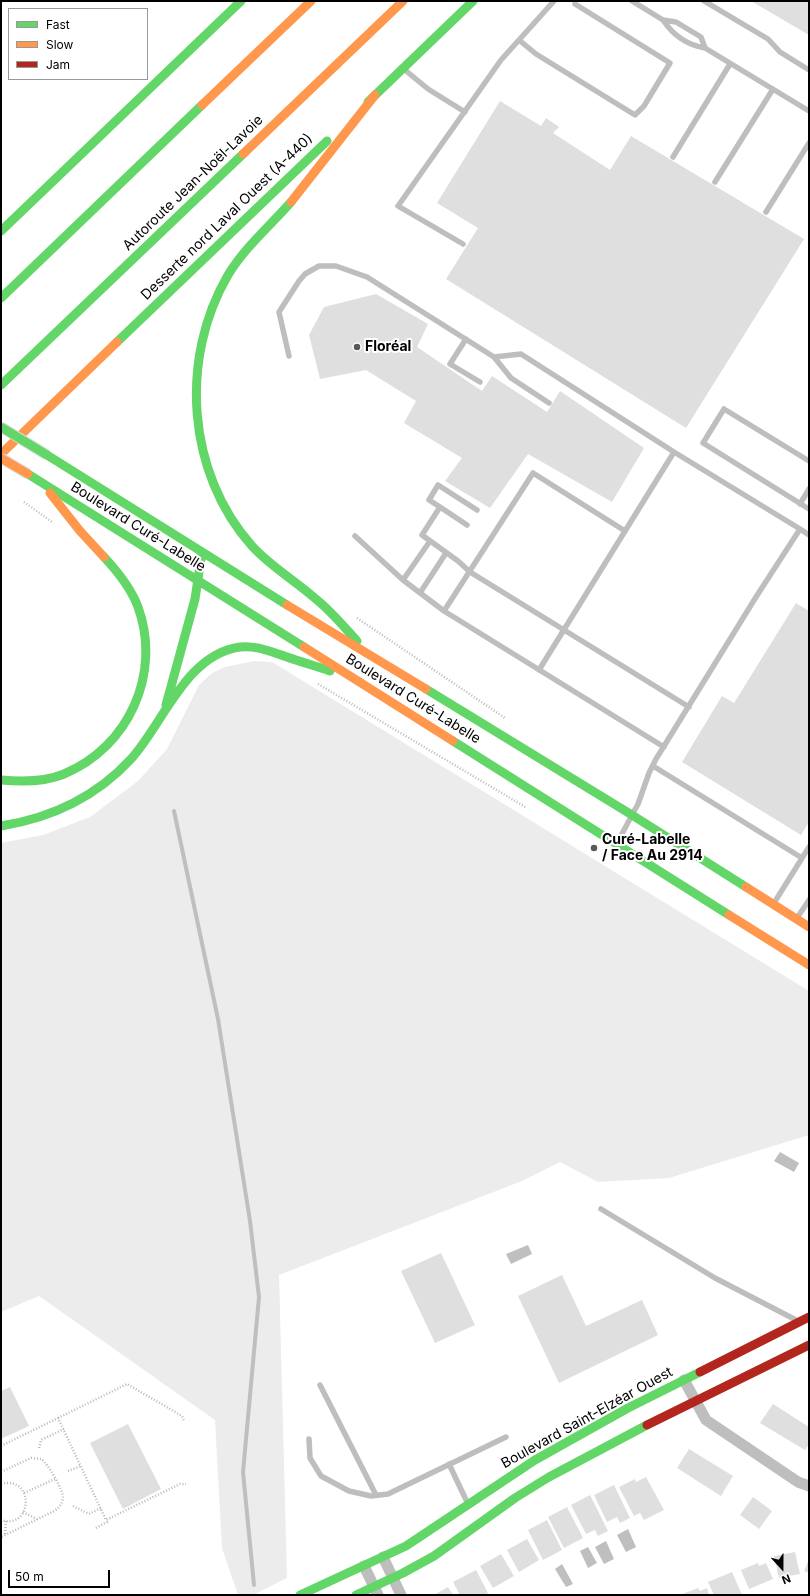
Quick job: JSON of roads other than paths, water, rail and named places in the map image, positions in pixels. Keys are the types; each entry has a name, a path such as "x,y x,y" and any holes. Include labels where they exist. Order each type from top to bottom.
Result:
{"main road":[{"path":"1,231 241,1"},
{"path":"1,298 311,1"},
{"name":"Autoroute Jean-Noël-Lavoie","path":"1,385 403,1"},
{"name":"Desserte nord Laval Ouest (A-440)","path":"1,454 473,1"},
{"path":"373,657 318,600 264,558 246,538 231,517 213,482 204,457 198,430 195,390 198,356 203,331 228,275 253,242 287,205 375,95"},
{"name":"Boulevard Curé-Labelle","path":"1,427 632,815 809,926"},
{"path":"1,461 21,435"},
{"name":"Boulevard Curé-Labelle","path":"1,458 809,965"},
{"path":"1,780 28,781 53,777 77,768 98,754 119,734 136,707 143,688 146,669 147,652 143,620 132,594 112,564 82,534 43,484"},
{"path":"164,711 195,599 202,552"},
{"path":"1,826 28,822 50,815 74,804 94,792 113,777 128,762 147,738 164,711 202,663 224,650 240,647 256,647 356,680"},
{"name":"Boulevard Saint-Elzéar Ouest","path":"300,1595 383,1557 416,1540 535,1460 628,1408 809,1317"},
{"path":"356,1595 376,1591 392,1578 447,1548 539,1483 695,1401 809,1345"}],"street":[{"path":"684,1380 706,1420 798,1482 809,1486"},
{"path":"383,1557 401,1595"},
{"path":"364,1566 376,1591"}],"lane":[{"path":"463,244 398,206 502,60 554,1"},
{"path":"632,1 663,20 672,32 694,46 705,48 809,111"},
{"path":"704,1 768,39 780,52 809,70"},
{"path":"519,40 536,54 635,115 644,106 670,63 575,4"},
{"path":"663,20 676,22 700,37 705,48"},
{"path":"673,156 730,64"},
{"path":"403,69 428,90 465,112"},
{"path":"715,182 773,89"},
{"path":"766,212 809,143"},
{"path":"289,356 279,312 296,285 305,274 312,269 326,265 336,266 367,277 494,356 511,378 549,403"},
{"path":"466,339 450,364 480,382"},
{"path":"494,356 521,354 674,452 809,534"},
{"path":"809,461 724,409 703,443 809,509"},
{"path":"539,670 674,452"},
{"path":"444,611 533,473 625,531"},
{"path":"467,525 429,500 438,485 477,510"},
{"path":"800,504 809,489"},
{"path":"440,508 422,535 470,572 689,707"},
{"path":"616,845 643,794 645,782 664,747 756,597 800,529"},
{"path":"355,536 403,580 444,611 664,747"},
{"path":"403,580 430,541"},
{"path":"420,593 446,552"},
{"path":"653,766 802,858"},
{"path":"774,904 809,847"},
{"path":"796,918 809,900"},
{"path":"601,1209 715,1278 800,1322"},
{"path":"320,1385 376,1495"},
{"path":"309,1439 310,1458 321,1476 350,1491 371,1496 388,1494 506,1437"},
{"path":"449,1464 468,1505"}],"waterway":[{"path":"174,811 218,1019 250,1221 259,1297 243,1472 254,1585"}],"place":[{"name":"Floréal","path":"357,347"},
{"name":"Curé-Labelle / Face Au 2914","path":"594,848"}]}
